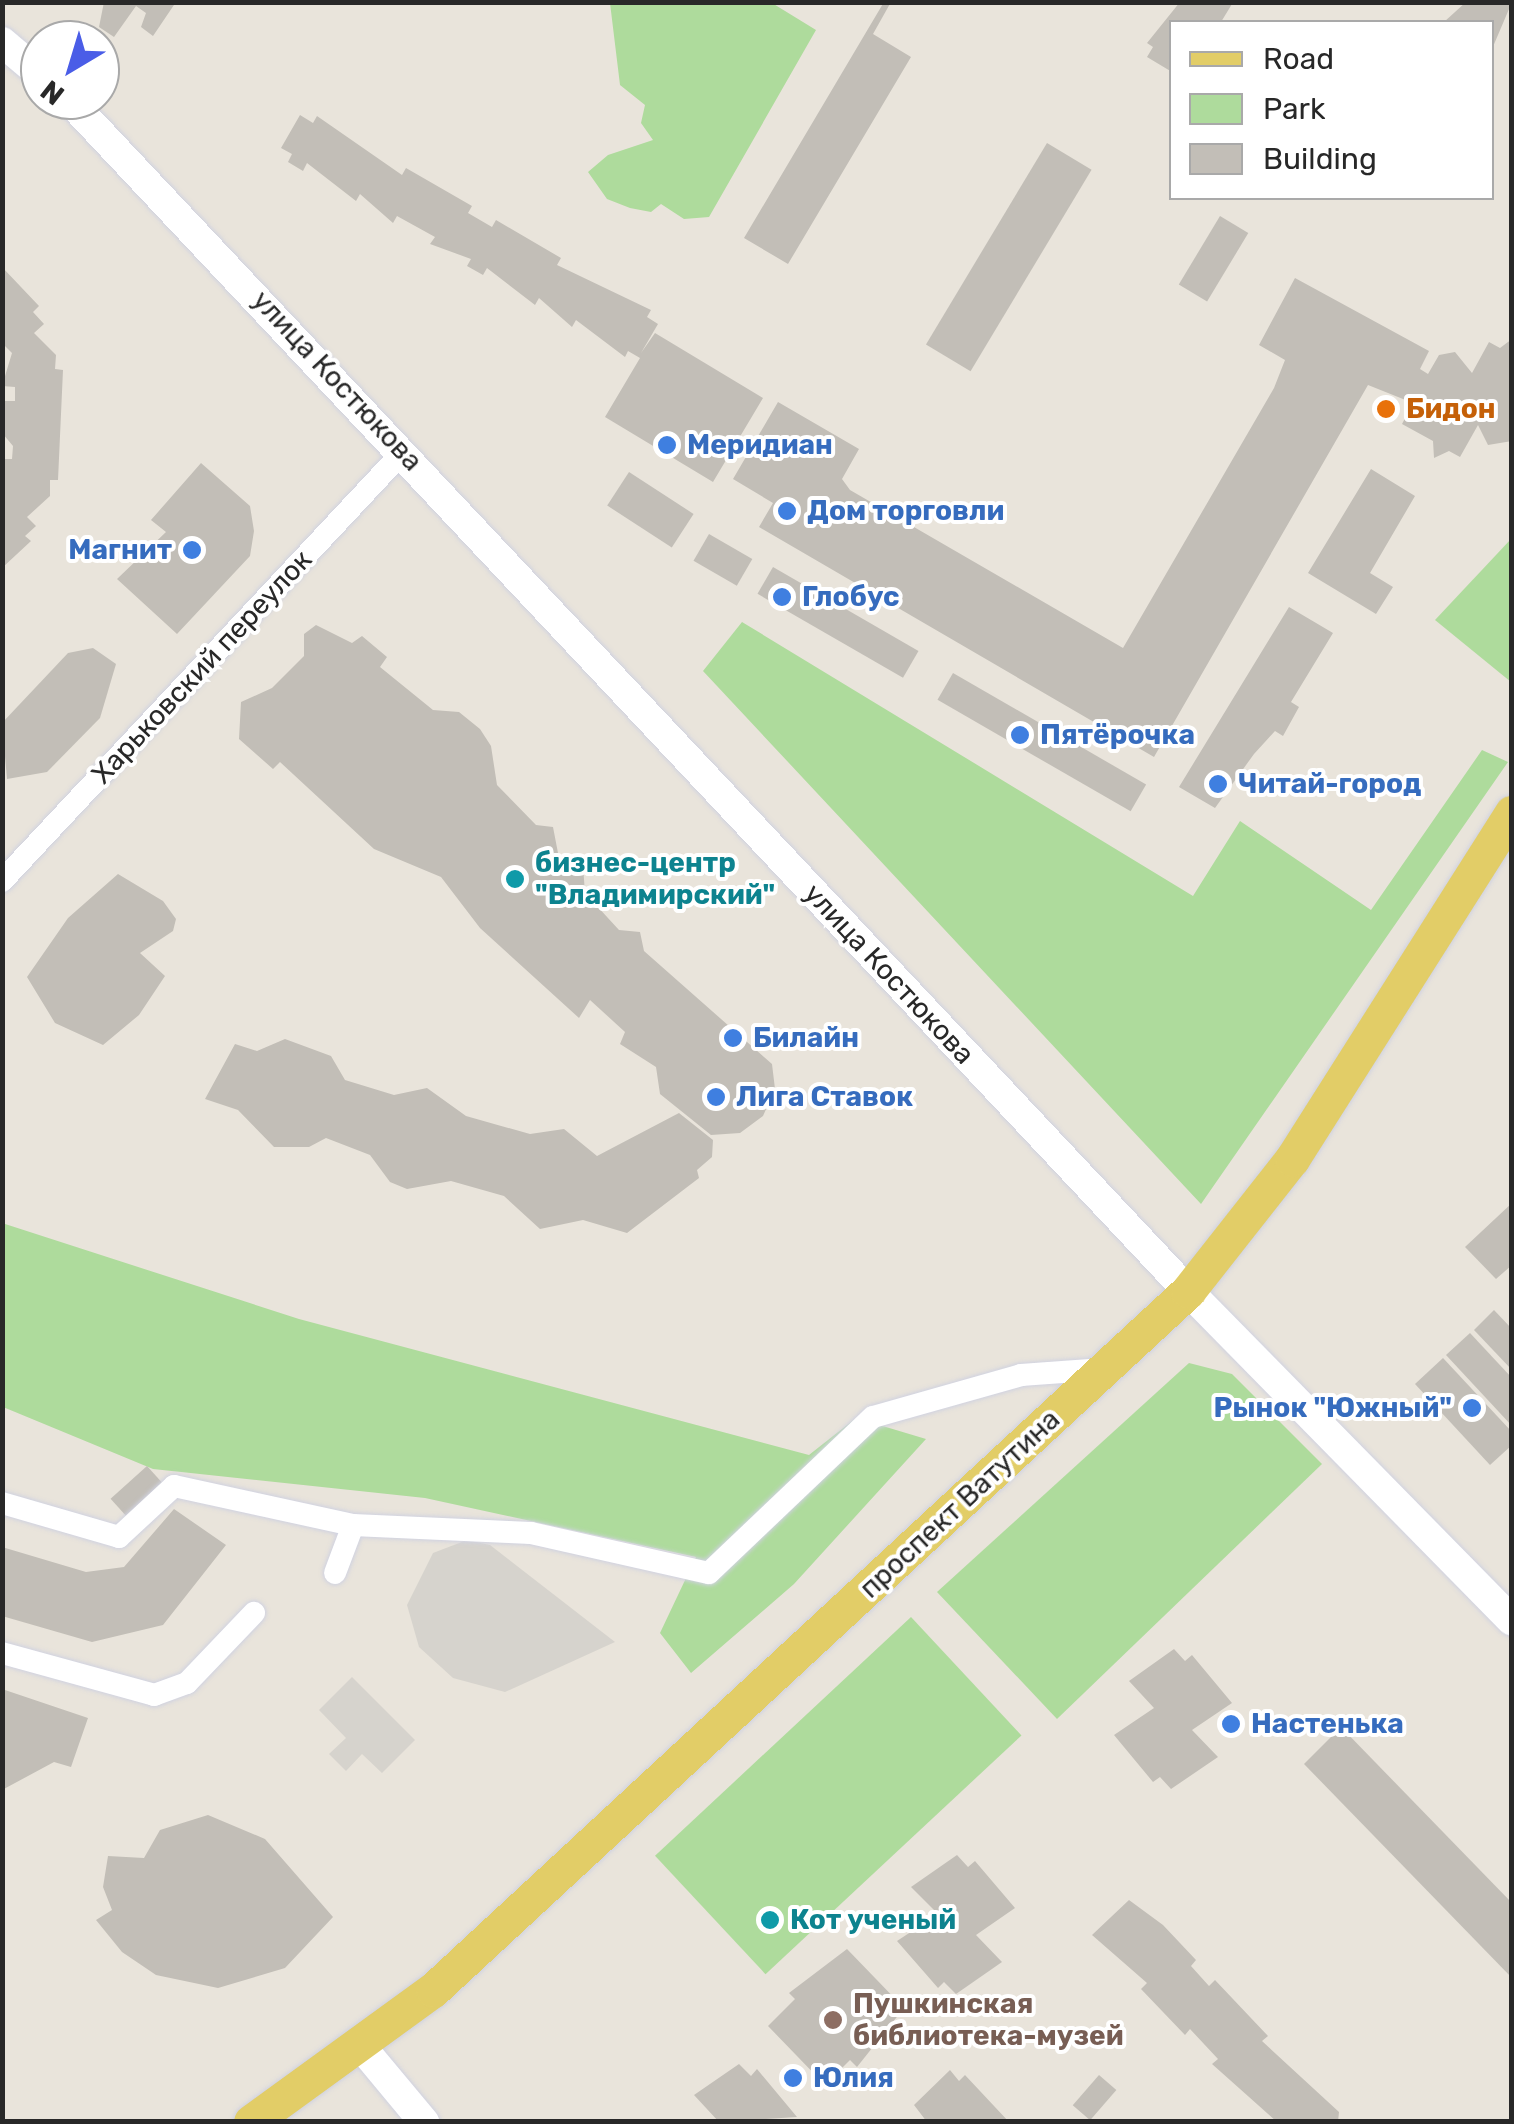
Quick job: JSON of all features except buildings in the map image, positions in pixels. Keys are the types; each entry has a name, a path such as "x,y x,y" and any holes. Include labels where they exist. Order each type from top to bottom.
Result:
{"main road":[{"name":"улица Костюкова","path":"89,120 1188,1291 1512,1621"},
{"name":"проспект Ватутина","path":"252,2122 433,1990 598,1843 1188,1291 1292,1159 1512,812"},
{"path":"359,2044 424,2122"},
{"name":"проспект Ватутина","path":"228,2122 293,2092"}],"street":[{"name":"Харьковский переулок","path":"2,881 402,453"},
{"path":"2,1503 119,1537 174,1486 353,1525 531,1533 709,1573 873,1417 1021,1375 1104,1369"},
{"path":"335,1573 353,1525"},
{"path":"2,1653 154,1696 187,1683 254,1613"}],"green space":[{"path":"610,3 772,3 816,30 709,217 684,219 661,204 651,212 630,208 607,199 588,172 608,155 653,140 641,123 645,105 620,85"},
{"path":"1511,539 1511,682 1435,620"},
{"path":"742,622 1193,896 1240,821 1371,910 1482,750 1508,762 1201,1204 703,671"},
{"path":"2,1223 299,1319 809,1455 856,1418 926,1439 794,1584 691,1673 660,1633 696,1557 425,1498 153,1469 3,1407"},
{"path":"1189,1363 1232,1374 1322,1464 1057,1719 937,1592"},
{"path":"911,1617 1021,1735 766,1974 655,1856"}],"shaded area":[{"path":"467,1540 490,1545 615,1642 505,1692 453,1678 419,1647 407,1605 433,1553"},
{"path":"352,1677 415,1740 382,1773 362,1754 346,1771 329,1754 346,1738 319,1710"}],"place":[{"name":"Бидон","path":"1386,409"},
{"name":"Меридиан","path":"667,445"},
{"name":"Дом торговли","path":"787,511"},
{"name":"Магнит","path":"192,550"},
{"name":"Глобус","path":"782,597"},
{"name":"Пятёрочка","path":"1020,735"},
{"name":"Читай-город","path":"1218,784"},
{"name":"бизнес-центр \"Владимирский\"","path":"515,879"},
{"name":"Билайн","path":"733,1038"},
{"name":"Лига Ставок","path":"716,1097"},
{"name":"Рынок \"Южный\"","path":"1472,1408"},
{"name":"Настенька","path":"1231,1724"},
{"name":"Кот ученый","path":"770,1920"},
{"name":"Пушкинская библиотека-музей","path":"833,2020"},
{"name":"Юлия","path":"793,2078"}]}
